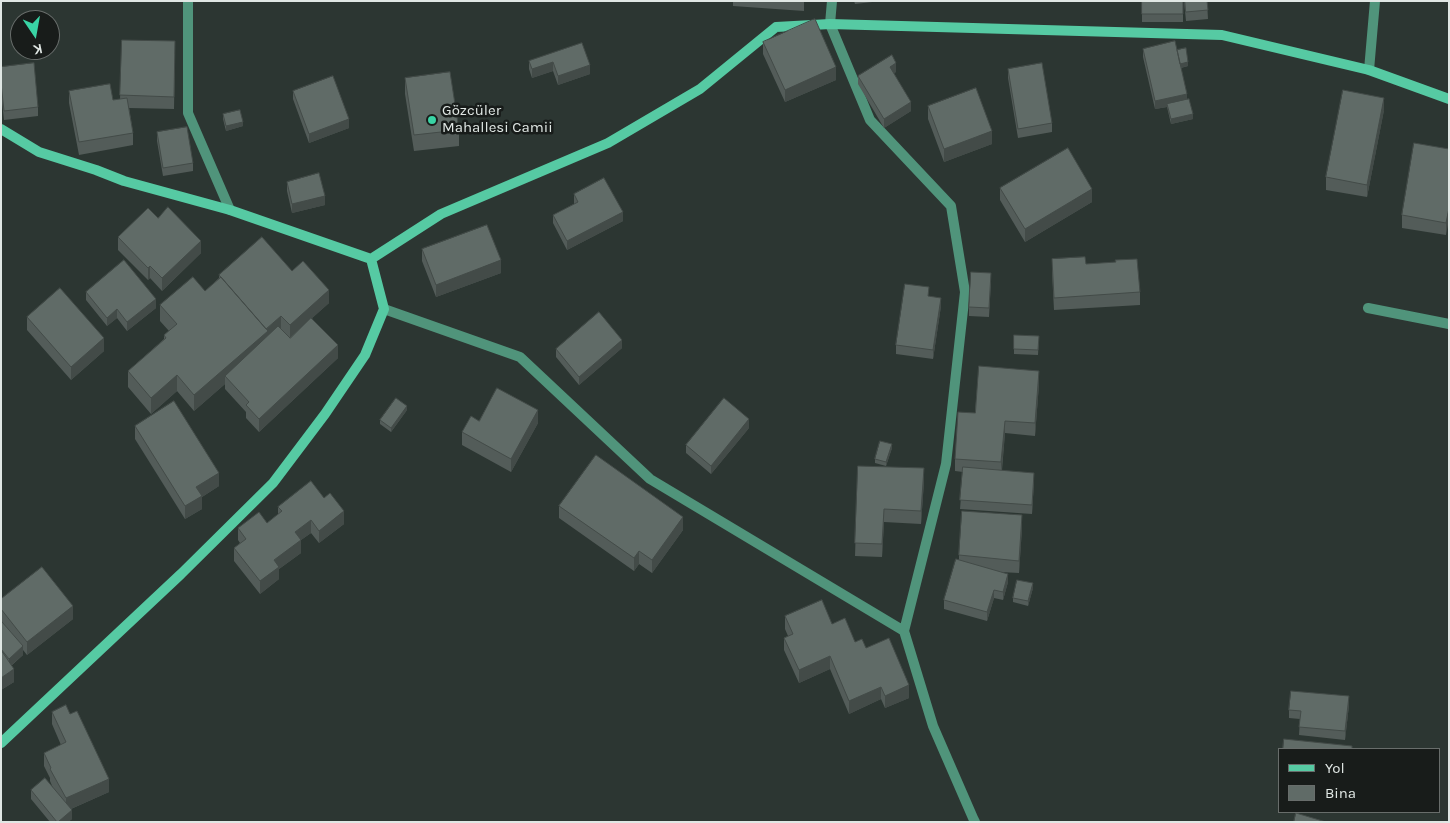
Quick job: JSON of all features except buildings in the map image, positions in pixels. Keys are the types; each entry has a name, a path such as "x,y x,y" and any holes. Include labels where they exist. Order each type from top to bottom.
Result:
{"street":[{"path":"188,1 188,113 230,210"},
{"path":"832,1 830,24 870,120 950,206 965,292 946,464 904,631 933,726 975,822"},
{"path":"1369,70 1375,1"},
{"path":"370,259 440,214 608,143 700,89 776,27 830,24 1222,34 1369,70 1449,99"},
{"path":"1,129 39,152 124,181 230,210 370,259"},
{"path":"1,743 181,574 273,483 325,414 365,355 384,309 370,259"},
{"path":"1368,308 1449,324"},
{"path":"384,309 520,358 650,479 904,631"}],"place":[{"name":"Gözcüler Mahallesi Camii","path":"432,120"}]}
